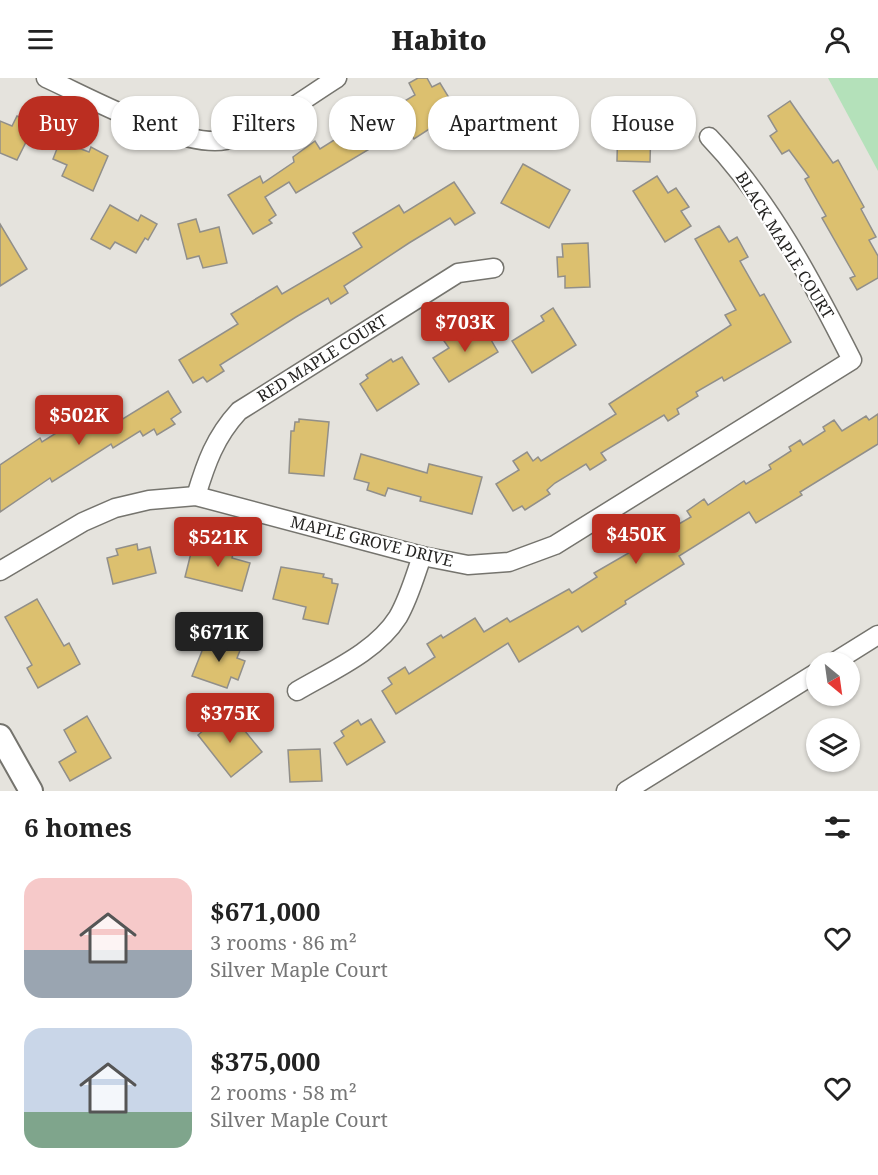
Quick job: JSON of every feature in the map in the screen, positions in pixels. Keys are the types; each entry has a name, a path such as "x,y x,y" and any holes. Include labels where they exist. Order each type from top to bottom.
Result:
{"main road":[{"path":"0,736 31,791"}],"street":[{"path":"46,78 164,129 206,141 226,140 250,131 337,78"},
{"name":"BLACK MAPLE COURT","path":"709,136 736,166 771,216 835,324 852,360"},
{"name":"RED MAPLE COURT","path":"196,496 213,447 222,430 238,411 458,273 494,268"},
{"name":"MAPLE GROVE DRIVE","path":"0,571 83,522 115,508 149,500 196,496 422,556 468,565 509,562 555,545 852,360"},
{"path":"297,691 345,663 384,634 398,617 422,556"},
{"path":"851,652 878,635"},
{"path":"626,791 806,679"}],"green space":[{"path":"828,78 878,78 878,171"}],"building":[{"path":"418,78 427,78 432,87 440,83 448,96 428,96 428,130 416,138 416,96 413,96 415,95 409,83"},
{"path":"790,101 833,163 838,160 864,207 861,209 876,237 869,240 878,256 878,278 857,290 850,278 855,276 822,218 826,216 805,179 809,177 789,150 782,154 770,136 777,131 768,116"},
{"path":"18,116 18,150 22,150 17,160 0,153 0,121 12,126"},
{"path":"329,143 329,150 368,150 296,193 289,182 265,197 276,215 269,220 272,223 253,234 228,195 260,176 263,183 294,162 293,157 303,150 317,150 317,144 320,149"},
{"path":"56,150 89,152 97,150 108,156 93,191 62,176 67,165 53,159"},
{"path":"617,150 650,150 650,162 617,161"},
{"path":"523,164 570,190 549,228 501,203"},
{"path":"657,176 668,193 676,188 689,207 681,211 691,226 665,242 633,191"},
{"path":"454,182 475,213 455,225 450,218 344,286 348,293 331,304 328,298 220,365 224,371 207,382 203,377 193,383 179,360 238,324 231,314 277,286 282,294 362,247 353,233 399,205 404,213"},
{"path":"110,205 138,221 141,215 157,224 148,240 145,238 136,253 115,242 110,249 91,239"},
{"path":"196,219 200,232 219,227 227,263 203,268 199,256 187,259 178,224"},
{"path":"0,224 27,269 0,286"},
{"path":"719,226 729,242 737,237 748,257 740,261 760,296 764,294 791,342 724,381 722,377 696,392 698,396 677,409 679,414 668,421 664,415 601,453 606,460 590,470 586,464 555,483 547,490 550,494 525,510 522,506 513,511 496,484 519,470 513,461 527,452 533,461 538,457 541,461 616,414 609,404 731,325 725,315 736,310 695,239"},
{"path":"588,243 590,287 565,288 565,276 558,277 557,257 563,257 562,244"},
{"path":"553,308 576,345 532,373 512,341 544,321 541,316"},
{"path":"483,326 498,352 449,382 433,358 449,348 444,341 463,329 467,336"},
{"path":"402,357 419,384 377,411 360,384 368,378 366,375 391,359 393,362"},
{"path":"168,391 181,412 171,419 175,424 157,435 154,429 143,436 140,431 113,448 111,444 52,482 50,478 0,512 0,465 40,438 42,442 101,405 113,425"},
{"path":"878,414 878,444 800,492 802,495 756,523 749,512 679,556 684,564 625,601 626,604 582,632 578,626 519,662 508,643 396,714 382,691 392,684 388,678 405,667 409,674 435,657 427,644 441,635 443,638 475,618 484,632 507,618 510,622 569,589 572,593 597,577 594,573 691,517 687,511 704,499 708,505 744,481 746,484 771,469 769,465 791,451 789,447 800,440 803,445 825,431 823,427 834,420 842,431 866,416 869,420"},
{"path":"299,419 329,422 324,476 289,473 291,431 294,431 295,422 299,422"},
{"path":"361,454 427,473 429,464 482,477 472,514 420,501 421,497 388,488 385,496 367,490 369,483 354,479"},
{"path":"137,544 138,550 150,547 156,573 113,584 107,558 118,555 116,549"},
{"path":"212,545 234,550 232,558 250,563 242,591 185,577 192,549 210,554"},
{"path":"281,567 324,574 323,577 332,579 332,583 338,584 328,624 303,619 306,607 273,599"},
{"path":"37,599 64,646 69,643 80,664 38,688 27,668 32,665 5,617"},
{"path":"208,636 241,648 237,658 245,661 238,680 231,677 227,688 192,676"},
{"path":"228,710 262,752 231,777 198,735"},
{"path":"87,716 111,758 70,781 59,762 76,752 64,730"},
{"path":"371,719 385,742 347,765 334,743 344,736 341,731 358,720 361,725"},
{"path":"320,749 322,781 290,782 288,750"}]}
